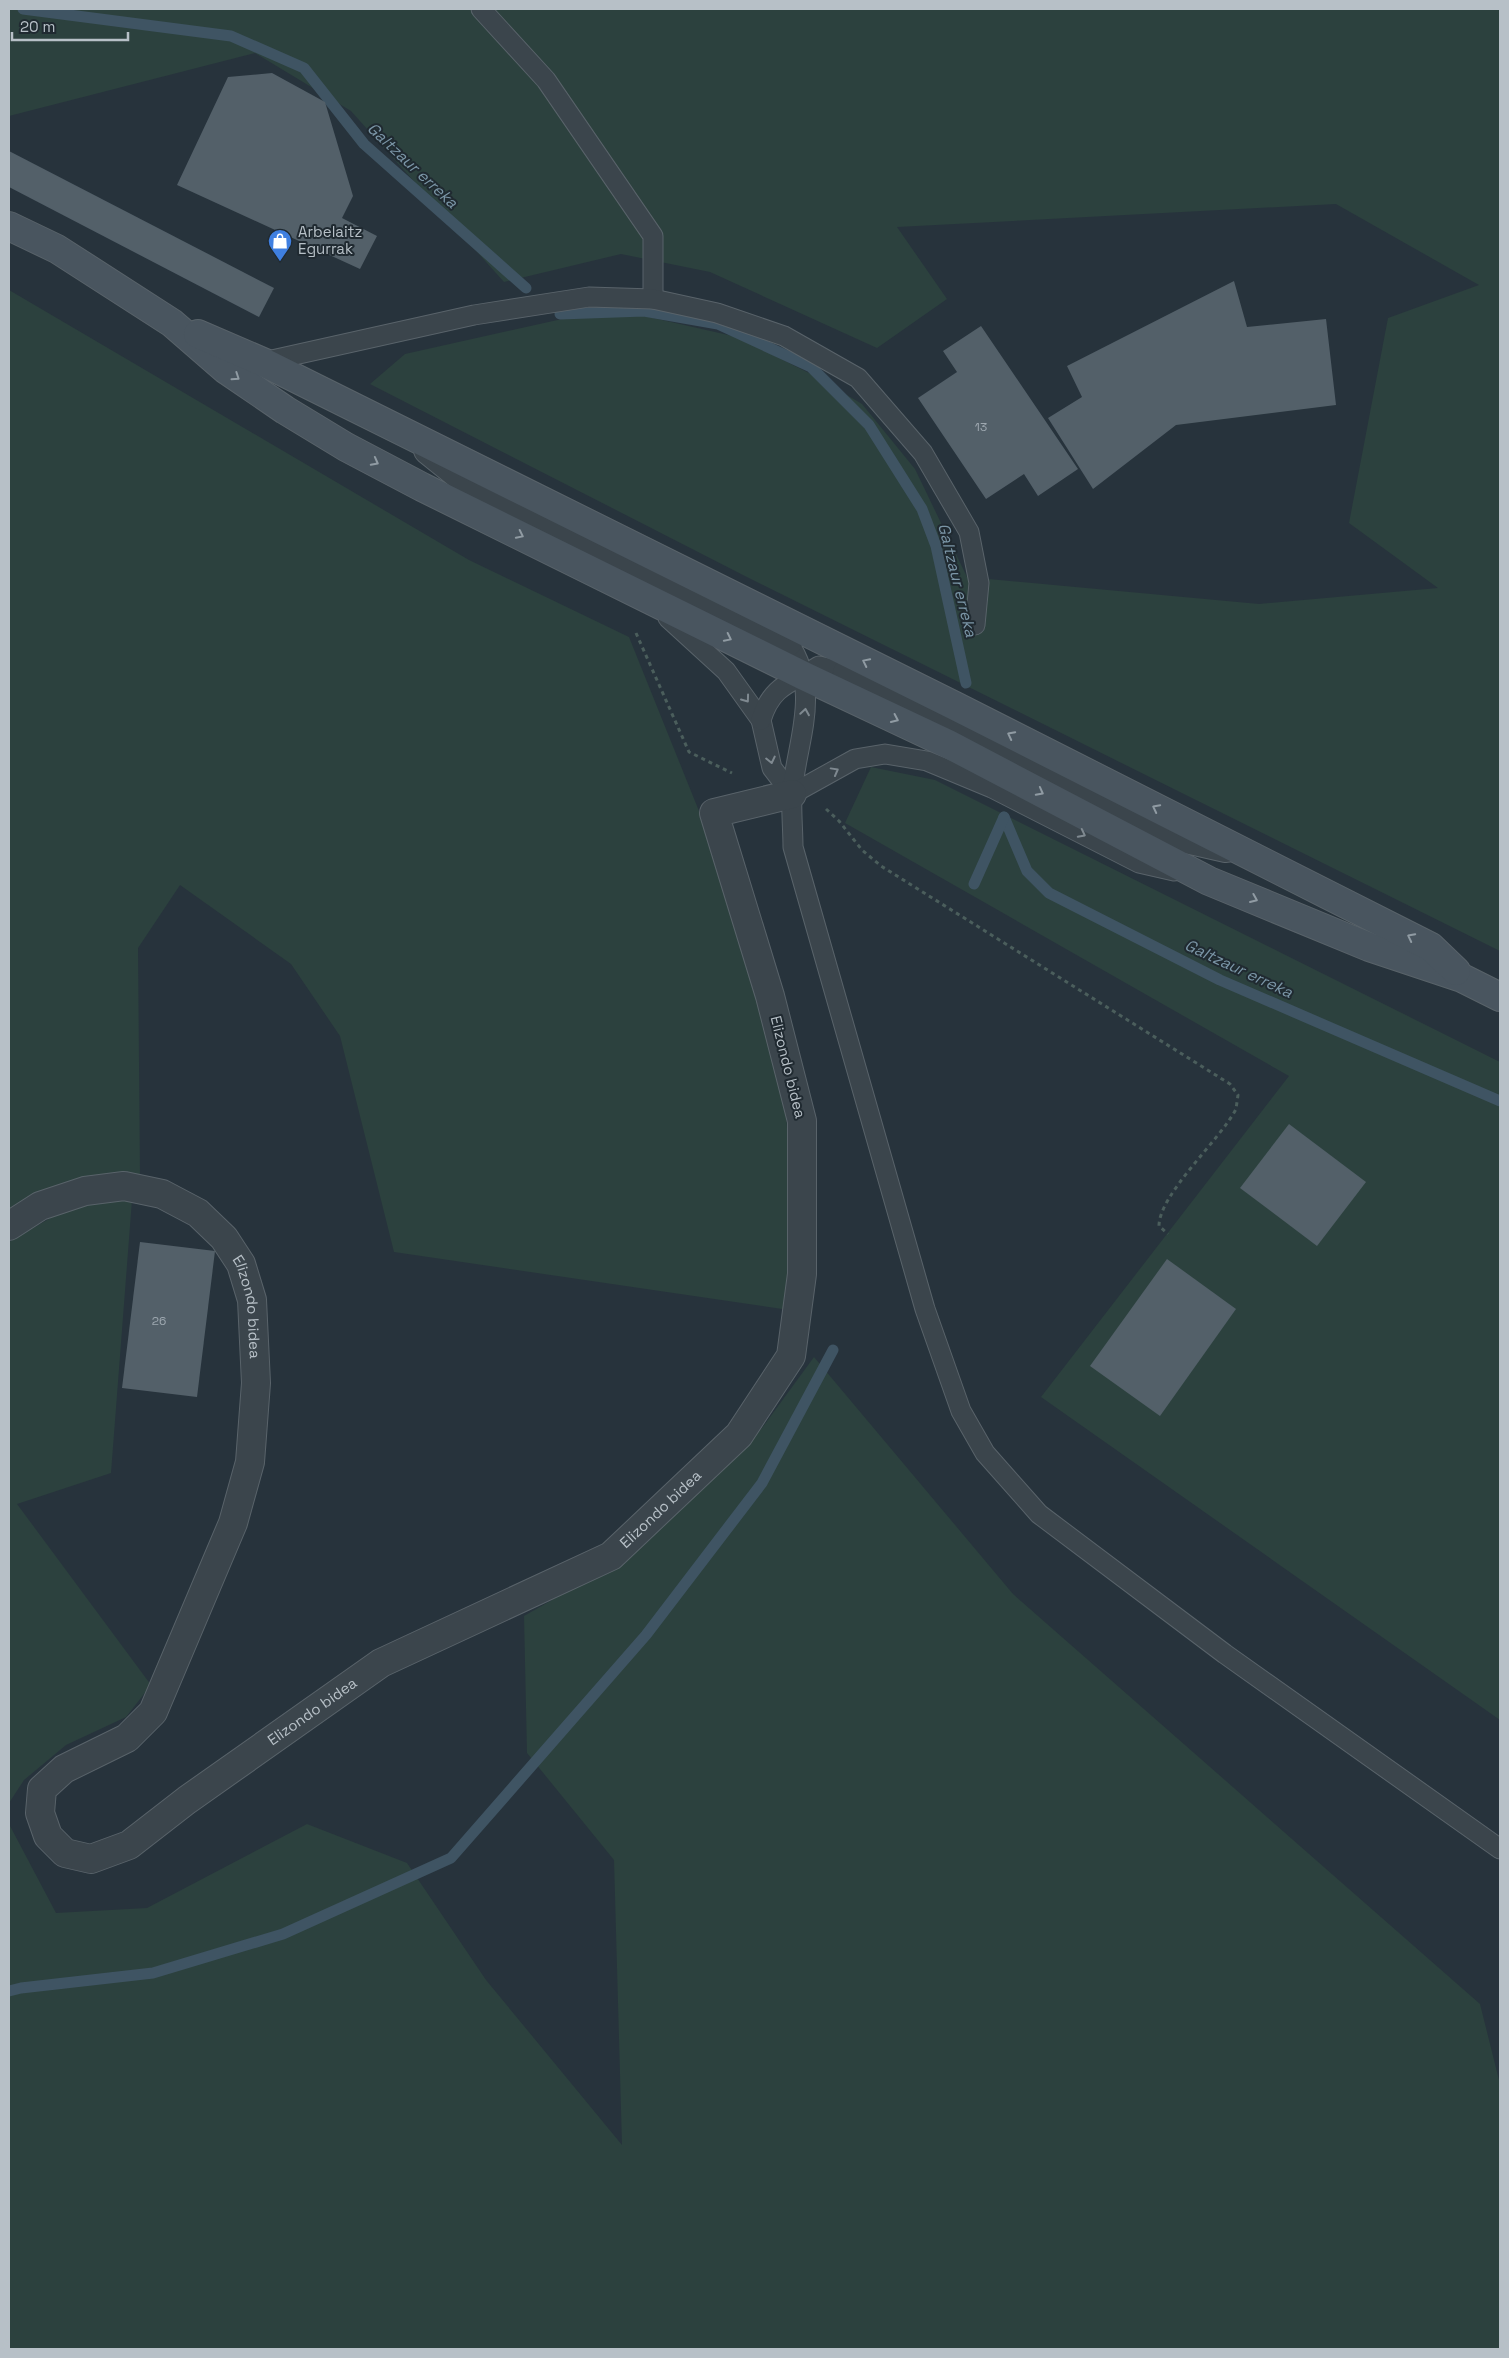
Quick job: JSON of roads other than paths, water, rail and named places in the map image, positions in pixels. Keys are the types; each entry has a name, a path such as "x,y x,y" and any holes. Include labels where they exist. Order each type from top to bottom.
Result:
{"main road":[{"path":"9,226 57,249 172,323 225,370 285,410 346,447 635,593 948,744 1209,880 1369,947 1462,978 1500,996"},
{"path":"172,323 262,362 964,710 1431,948 1462,978"}],"street":[{"path":"414,438 459,475 788,642"},
{"path":"848,673 1160,833 1244,853"},
{"name":"Elizondo bidea","path":"9,1226 40,1206 85,1191 124,1186 162,1194 198,1213 224,1238 241,1264 252,1300 256,1336 256,1382 250,1462 233,1523 157,1703 153,1712 127,1738 64,1769 42,1789 40,1812 48,1836 65,1853 91,1859 129,1845 187,1800 382,1663 611,1556 739,1435 791,1356 802,1274 802,1121 770,996 714,813 792,794"}],"lane":[{"path":"481,9 546,80 653,236 653,299"},
{"path":"262,362 493,312 589,297 653,299 717,314 784,336 858,378 923,453 969,532 979,583 975,625"},
{"path":"635,593 687,633 726,671 761,720 772,768 792,794"},
{"path":"788,642 798,658 804,676 807,700 792,794 793,847 913,1270 961,1411 985,1453 1039,1514 1225,1654 1500,1849"},
{"path":"761,720 766,705 785,682 804,676 819,666 848,673"},
{"path":"792,794 856,759 885,754 927,761 992,788 1140,862 1209,880"}],"waterway":[{"name":"Galtzaur erreka","path":"23,9 231,36 304,68 364,144 526,288"},
{"name":"Galtzaur erreka","path":"560,314 644,311 718,324 811,367 869,425 922,509 936,546 966,683"},
{"name":"Galtzaur erreka","path":"1004,817 1027,871 1049,893 1220,980 1500,1101"},
{"path":"974,884 1004,817"},
{"path":"9,1991 153,1973 283,1934 451,1858 646,1635 762,1483 833,1350"}],"place":[{"name":"Arbelaitz Egurrak","path":"280,262"}]}
